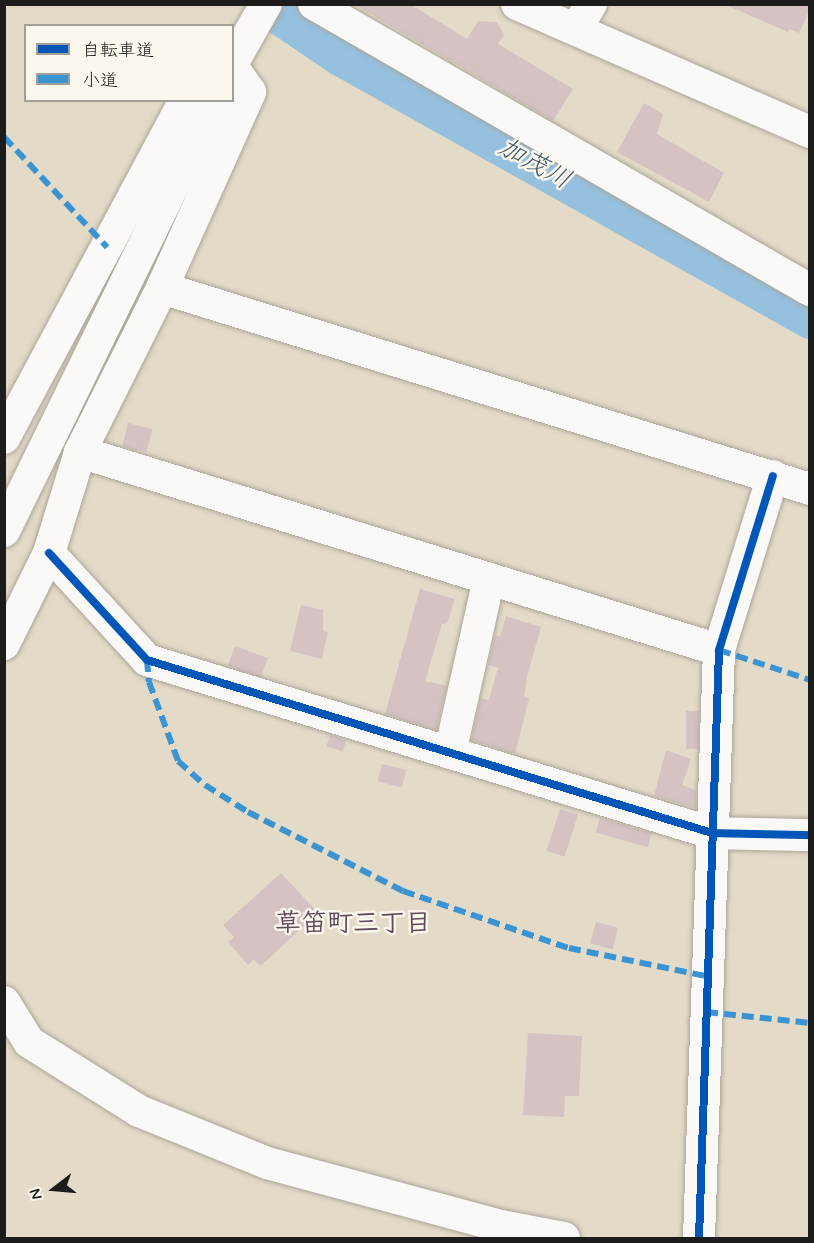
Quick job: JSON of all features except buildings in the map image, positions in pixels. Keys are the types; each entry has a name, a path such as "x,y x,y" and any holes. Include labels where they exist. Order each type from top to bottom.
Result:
{"street":[{"path":"4,644 50,553 80,452 162,288 250,92 236,59 266,4"},
{"path":"314,4 810,290"},
{"path":"517,4 584,16 810,132"},
{"path":"6,430 184,102"},
{"path":"4,531 214,102"},
{"path":"162,288 810,489"},
{"path":"80,452 719,650"},
{"path":"699,1239 719,650 773,476"},
{"path":"50,553 147,660 712,832 810,835"},
{"path":"450,753 489,579"},
{"path":"4,1002 29,1042 140,1111 267,1163 501,1226 564,1239"}],"waterway":[{"name":"加茂川","path":"263,4 340,56 810,319"}],"marked path":[{"path":"4,137 107,247"},
{"path":"719,650 810,680"},
{"path":"147,660 149,682 178,761 205,785 248,812 403,891 569,948 706,976"},
{"path":"706,1012 810,1023"}],"cycle path":[{"path":"699,1238 719,650 773,476"},
{"path":"49,553 147,660 712,833 810,835"}],"district":[{"name":"草笛町三丁目","path":"353,925"}]}
